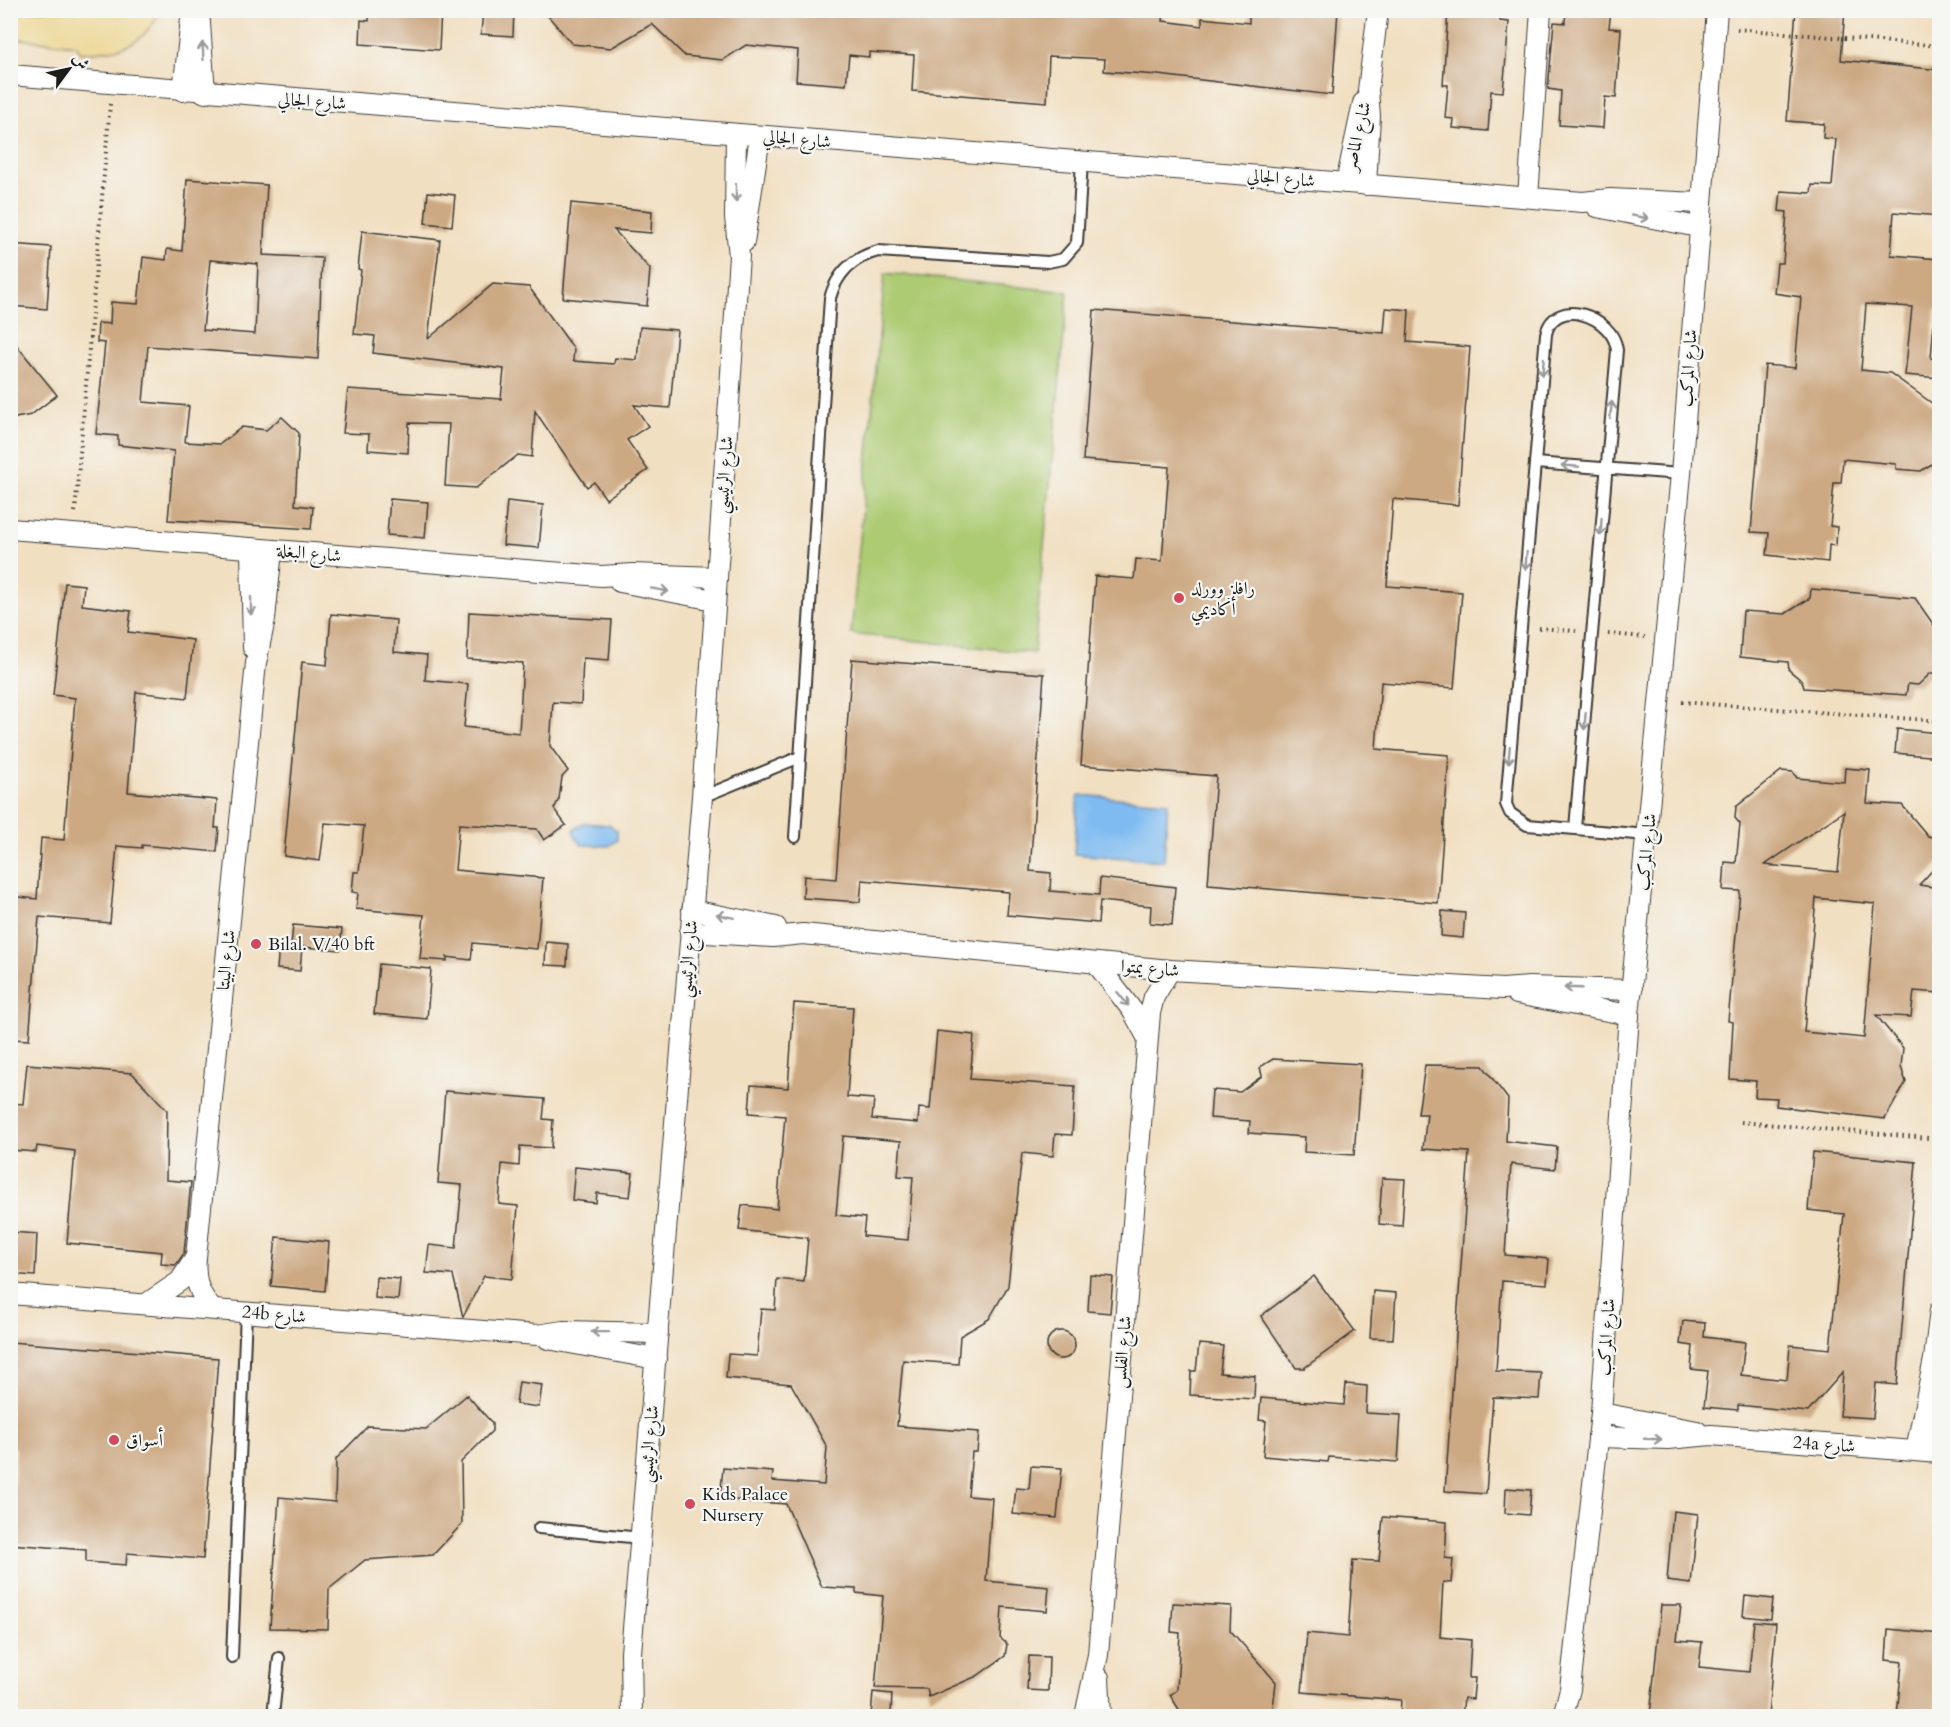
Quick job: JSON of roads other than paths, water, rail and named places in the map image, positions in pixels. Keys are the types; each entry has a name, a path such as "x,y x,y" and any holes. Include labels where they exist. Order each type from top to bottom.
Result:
{"street":[{"path":"183,91 192,10"},
{"path":"199,10 205,93"},
{"name":"شارع الماصر","path":"1366,185 1370,116 1368,90 1378,10"},
{"path":"1528,198 1541,10"},
{"name":"شارع المركب","path":"1563,1716 1569,1694 1601,1413 1629,1015 1681,474 1698,227 1716,19"},
{"name":"شارع الجالي","path":"10,75 205,93 1528,198 1583,202 1616,200 1700,202"},
{"name":"شارع الماصر","path":"1346,183 1358,118 1368,90"},
{"name":"شارع الرئيسي","path":"632,1716 633,1691 630,1662 702,797 739,256 735,217 736,134"},
{"name":"شارع الرئيسي","path":"739,256 747,228 760,136"},
{"name":"شارع الجالي","path":"1583,202 1612,211 1698,227"},
{"name":"شارع البغلة","path":"10,529 607,576 633,574 717,577"},
{"name":"شارع البيتا","path":"251,548 250,623 256,663"},
{"name":"شارع البيتا","path":"212,1309 199,1290 195,1273 196,1257 256,663 263,633 272,550"},
{"name":"شارع البغلة","path":"607,576 635,586 714,600"},
{"name":"شارع يمتوا","path":"692,910 799,934 1170,970 1503,989 1536,987 1632,990"},
{"name":"شارع يمتوا","path":"690,932 773,937 799,934"},
{"path":"1096,963 1132,1010 1147,1036"},
{"name":"شارع الفلس","path":"1085,1716 1096,1667 1147,1036 1151,1005 1170,970"},
{"name":"شارع يمتوا","path":"1503,989 1546,1001 1629,1015"},
{"name":"شارع البيتا","path":"146,1304 180,1281 196,1257"},
{"name":"24b شارع","path":"10,1294 537,1335 572,1345 656,1359"},
{"path":"1916,1450 1933,1362 1940,1310"},
{"name":"24b شارع","path":"537,1335 570,1331 658,1333"},
{"path":"1933,1362 1938,1402 1938,1453"},
{"name":"24a شارع","path":"1601,1413 1708,1435 1938,1453"},
{"name":"24a شارع","path":"1598,1437 1668,1439 1708,1435"},
{"name":"شارع الرئيسي","path":"619,1716 623,1682 630,1662"},
{"name":"شارع الفلس","path":"1096,1667 1101,1716"},
{"name":"شارع المركب","path":"1569,1694 1573,1716"}],"lane":[{"path":"795,837 830,298 833,286 846,267 866,254 878,251 1048,262 1063,259 1077,243 1082,162"},
{"path":"1575,828 1616,342 1614,334 1603,323 1570,313 1556,316 1546,334 1506,804 1510,813 1527,825 1648,834"},
{"path":"1535,463 1681,474"},
{"path":"702,797 800,757"},
{"path":"232,1657 246,1312"},
{"path":"539,1528 641,1538"},
{"path":"273,1716 279,1658"}],"water":[{"path":"1078,795 1168,802 1164,861 1074,854"},
{"path":"583,823 610,825 617,831 617,840 609,846 582,845 575,836 574,830"}],"place":[{"name":"رافلز وورلد أكاديمي","path":"1179,598"},
{"name":"Bilal. V/40 bft","path":"256,944"},
{"name":"أسواق","path":"114,1440"},
{"name":"Kids Palace Nursery","path":"690,1504"}]}
